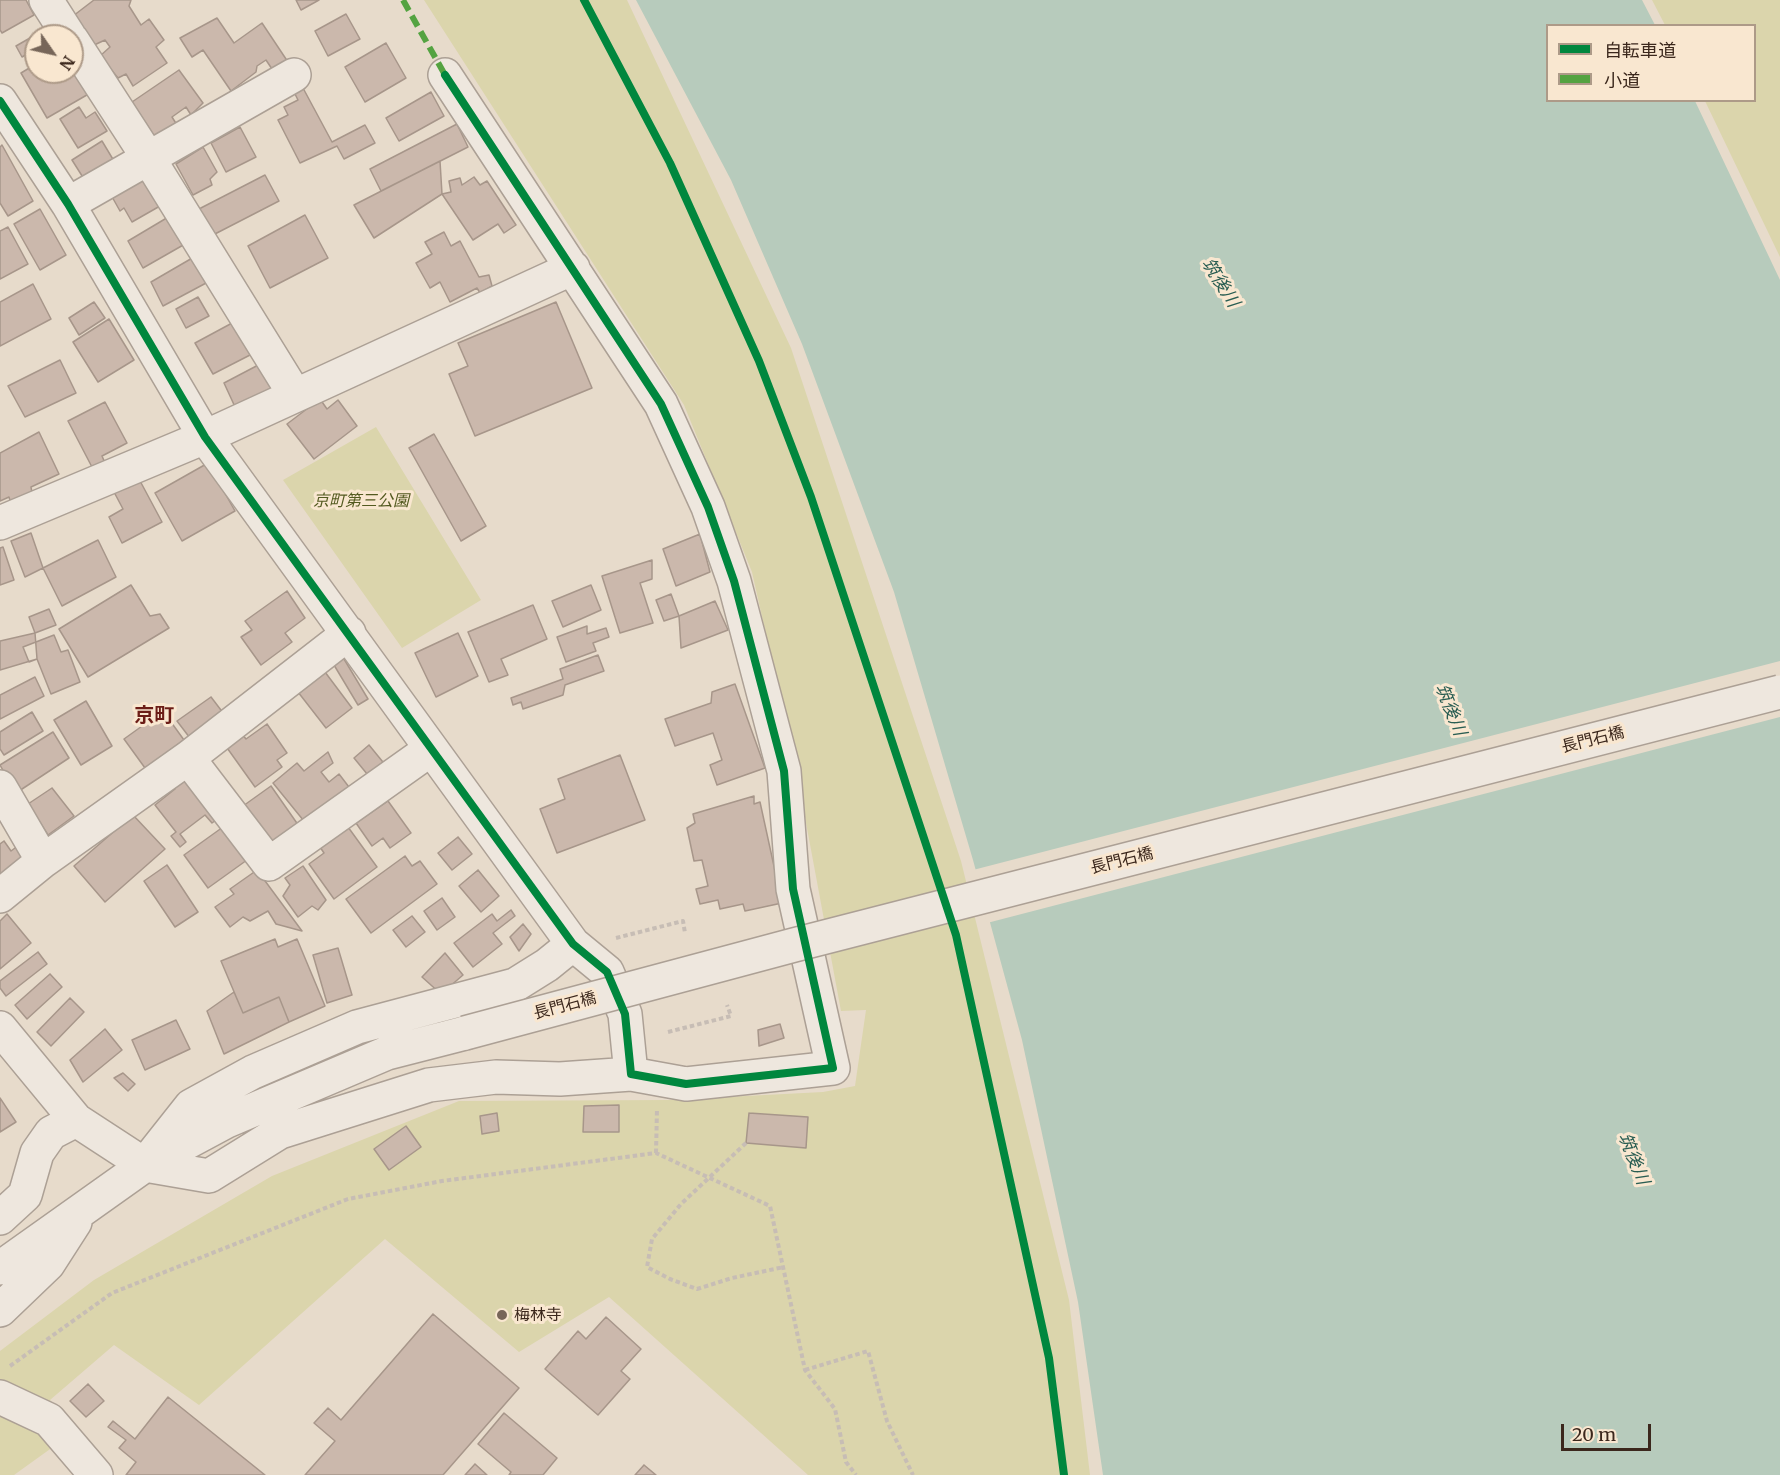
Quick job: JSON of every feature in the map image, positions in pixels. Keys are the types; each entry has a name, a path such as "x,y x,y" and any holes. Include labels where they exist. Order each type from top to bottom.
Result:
{"street":[{"path":"46,0 61,24"},
{"path":"84,59 149,159 295,396"},
{"path":"68,204 294,75"},
{"path":"0,1028 76,1120 145,1165 209,1176 280,1132 429,1084 496,1077 560,1079 644,1076 686,1084 832,1068 793,890 784,771 734,581 708,507 662,404 445,75"},
{"path":"0,101 68,204 205,436 573,945 608,972 626,1014 644,1076"},
{"path":"0,523 295,396 573,268"},
{"path":"0,896 43,861 188,758 349,633"},
{"name":"長門石橋","path":"145,1165 227,1121 387,1053 771,951 1780,692"},
{"path":"188,758 269,864 431,748"},
{"path":"0,787 43,861"},
{"path":"0,1268 145,1165 191,1106 253,1072 357,1027 515,985 573,945"},
{"path":"0,1218 25,1196 37,1153 51,1133 76,1120"},
{"path":"0,1310 48,1264 86,1205"},
{"path":"5,1382 49,1420 96,1475"}],"path":[{"path":"606,940 683,921 685,933"},
{"path":"668,1032 730,1016 728,1005"},
{"path":"644,1076 656,1153"},
{"path":"746,1143 681,1204 652,1239 647,1267 670,1279 697,1288 732,1278 784,1268"},
{"path":"5,1382 112,1293 348,1198 442,1181 656,1153 770,1206 805,1370 835,1409 846,1462 856,1475"},
{"path":"805,1370 868,1351 887,1421 913,1475"}],"green space":[{"path":"424,0 627,0 791,348 961,861 1069,1300 1090,1475 808,1475 609,1297 519,1352 385,1239 199,1405 114,1345 50,1400 78,1429 14,1475 0,1475 0,1351 94,1280 272,1176 459,1101 669,1100 823,1092 855,1086 866,1010 841,1011 796,769 752,572 684,405"},
{"path":"1652,0 1780,0 1780,257 1705,102 1756,102 1756,24 1664,24"},
{"name":"京町第三公園","path":"376,427 481,600 402,648 283,480"}],"water":[{"name":"筑後川","path":"636,0 1642,0 1654,24 1546,24 1546,102 1695,102 1780,280 1780,1475 1103,1475 1078,1302 1022,1040 973,860 894,592 802,344 731,180"}],"pier":[{"path":"1780,661 1780,717 987,923 973,870"}],"building":[{"path":"0,0 26,0 34,15 2,33 0,30"},
{"path":"94,0 131,0 129,6 141,25 149,19 164,40 156,47 167,63 133,86 126,74 118,78 100,56 110,47 105,40 92,46 84,33 84,24 78,24 73,16"},
{"path":"296,0 319,0 301,10"},
{"path":"346,14 360,39 328,56 315,31"},
{"path":"217,18 234,43 262,23 288,62 274,72 266,60 257,66 256,72 231,91 203,50 192,57 180,38"},
{"path":"24,41 24,56 22,57 16,46"},
{"path":"386,43 406,78 365,102 345,67"},
{"path":"179,70 203,103 191,115 186,107 172,117 177,125 156,139 132,102"},
{"path":"84,79 92,92 47,118 27,84 84,84"},
{"path":"303,88 332,142 365,125 375,143 344,159 337,146 300,163 278,120 288,115 284,107 298,100 294,92"},
{"path":"431,92 444,116 399,141 386,118"},
{"path":"79,107 86,118 95,112 107,131 78,148 60,119"},
{"path":"457,124 468,147 381,191 370,169"},
{"path":"240,127 256,157 226,172 211,143"},
{"path":"102,141 114,161 84,179 72,160"},
{"path":"2,145 33,201 8,216 0,203 0,147"},
{"path":"203,147 217,172 210,179 212,185 193,195 176,164"},
{"path":"440,161 442,194 374,238 354,205"},
{"path":"265,175 279,201 211,236 197,210"},
{"path":"144,177 160,206 132,222 124,208 120,211 111,195"},
{"path":"474,177 480,185 487,181 516,225 504,233 498,224 473,240 442,194 451,192 449,181 460,178 462,185"},
{"path":"40,209 66,255 40,270 14,224"},
{"path":"305,215 328,258 270,288 248,246"},
{"path":"170,216 185,244 143,268 128,241"},
{"path":"8,227 28,264 0,279 0,231"},
{"path":"444,232 451,246 460,241 479,277 489,275 492,286 480,293 477,288 450,302 440,282 430,288 416,263 432,254 425,242"},
{"path":"194,257 208,282 163,306 151,282"},
{"path":"33,284 51,319 0,346 0,302"},
{"path":"198,297 209,316 186,328 176,309"},
{"path":"94,302 105,318 79,335 69,318"},
{"path":"556,302 592,388 475,436 449,374 468,366 458,343"},
{"path":"109,319 134,360 98,382 73,342"},
{"path":"234,322 252,354 213,374 195,343"},
{"path":"60,360 76,393 25,417 8,386"},
{"path":"264,362 277,388 236,409 224,383"},
{"path":"320,399 327,409 338,400 357,426 314,459 287,424"},
{"path":"105,402 127,443 102,456 105,463 93,469 68,421"},
{"path":"39,432 59,474 31,487 33,498 12,507 9,497 0,501 0,453"},
{"path":"434,434 486,526 461,541 409,448"},
{"path":"208,463 235,511 182,541 155,493"},
{"path":"139,479 162,522 122,543 109,517 123,509 114,492"},
{"path":"31,533 43,568 25,577 11,541"},
{"path":"700,534 710,572 676,586 663,549"},
{"path":"98,540 116,577 62,606 43,568"},
{"path":"3,547 14,580 0,585 0,548"},
{"path":"652,560 652,579 640,583 653,623 620,633 602,576"},
{"path":"131,585 150,616 160,614 169,628 88,677 59,629"},
{"path":"591,585 601,610 563,627 552,601"},
{"path":"287,591 305,618 285,633 292,642 261,665 241,637 252,630 245,621"},
{"path":"671,594 679,616 664,621 656,600"},
{"path":"715,601 728,630 681,648 679,616"},
{"path":"533,605 547,639 501,659 508,675 489,682 468,632"},
{"path":"49,609 56,625 35,633 29,617"},
{"path":"587,626 587,634 606,628 609,637 593,643 596,651 566,662 557,637"},
{"path":"35,633 37,659 0,670 0,641"},
{"path":"458,633 478,676 436,697 415,653"},
{"path":"54,635 61,652 68,650 80,682 51,694 37,659 29,662 23,647"},
{"path":"341,654 368,699 358,705 331,660"},
{"path":"598,655 604,671 565,685 563,695 523,709 521,702 513,705 511,698 563,679 560,669"},
{"path":"325,672 352,708 326,728 298,692"},
{"path":"35,677 44,696 0,719 0,695"},
{"path":"735,684 765,768 717,785 710,765 722,760 713,733 675,746 665,719 711,703 712,692"},
{"path":"211,697 227,718 193,742 177,721"},
{"path":"86,701 112,746 81,765 54,720"},
{"path":"163,711 184,740 145,768 124,739"},
{"path":"32,712 43,731 4,755 0,749 0,732"},
{"path":"267,724 287,753 277,760 282,767 255,787 225,745 241,733 246,739"},
{"path":"53,732 69,758 16,793 0,765"},
{"path":"369,745 387,767 372,780 354,758"},
{"path":"328,752 333,763 321,772 329,782 339,774 352,791 308,826 273,783 297,763 304,771"},
{"path":"620,755 645,820 557,853 540,809 565,799 558,779"},
{"path":"186,774 219,818 212,823 205,815 180,834 186,842 180,847 171,836 176,832 155,805 175,789 174,784"},
{"path":"271,786 301,829 273,848 243,806"},
{"path":"52,788 74,816 48,835 28,804"},
{"path":"754,796 754,804 760,802 782,903 745,911 743,904 720,909 718,900 700,904 696,889 708,886 702,860 694,861 687,828 695,823 693,814"},
{"path":"388,801 411,833 390,848 383,838 372,846 356,823"},
{"path":"133,815 165,849 105,902 74,866"},
{"path":"223,827 247,860 208,888 184,855"},
{"path":"348,827 377,867 334,899 309,864 324,853 320,847"},
{"path":"458,837 472,854 452,870 438,853"},
{"path":"4,841 11,851 19,845 31,862 5,880 0,874 0,844"},
{"path":"405,856 412,866 420,861 437,884 371,933 346,899"},
{"path":"167,865 198,912 175,927 144,881"},
{"path":"303,866 326,900 318,910 312,906 298,917 283,896 290,885 285,878"},
{"path":"257,870 302,931 276,924 268,911 250,921 243,917 230,927 215,907 234,894 230,889"},
{"path":"478,870 499,896 481,912 459,886"},
{"path":"442,898 455,917 437,930 424,911"},
{"path":"511,910 515,916 493,933 502,944 473,967 454,943 492,914 497,921"},
{"path":"7,914 31,943 0,969 0,921"},
{"path":"412,916 425,932 406,947 393,930"},
{"path":"523,924 531,934 519,951 510,937"},
{"path":"275,939 278,947 297,939 325,1006 289,1022 279,997 243,1013 221,961"},
{"path":"338,948 352,995 327,1003 313,955"},
{"path":"38,952 47,964 6,996 0,988 0,981"},
{"path":"445,953 463,975 441,994 422,977"},
{"path":"50,974 62,987 27,1019 15,1005"},
{"path":"234,992 243,1013 279,997 289,1022 224,1054 207,1011"},
{"path":"70,998 84,1012 51,1046 37,1032"},
{"path":"176,1020 190,1049 145,1070 132,1040"},
{"path":"780,1024 784,1038 759,1046 758,1030"},
{"path":"105,1029 122,1050 83,1082 70,1060"},
{"path":"123,1073 135,1084 128,1091 114,1078"},
{"path":"0,1098 16,1122 0,1132"},
{"path":"619,1105 619,1132 583,1132 584,1106"},
{"path":"497,1113 499,1131 482,1134 480,1116"},
{"path":"749,1113 808,1117 806,1148 746,1143"},
{"path":"406,1126 421,1147 389,1170 374,1149"},
{"path":"433,1314 519,1388 443,1475 305,1475 335,1441 314,1423 328,1408 341,1420"},
{"path":"606,1317 641,1349 621,1371 630,1379 598,1415 545,1369 578,1331 586,1339"},
{"path":"88,1384 104,1401 86,1417 70,1401"},
{"path":"168,1397 265,1475 126,1475 136,1462 119,1448 126,1440 108,1427 113,1421 135,1439"},
{"path":"504,1413 557,1458 543,1475 509,1475 511,1472 478,1444"},
{"path":"475,1464 487,1475 465,1475"},
{"path":"644,1465 656,1475 635,1475"}],"marked path":[{"path":"403,0 445,75"}],"cycle path":[{"path":"584,0 670,163 759,361 811,497 956,935 1049,1358 1064,1475"},
{"path":"0,101 68,204 205,437 573,944 607,972 625,1014 631,1074 686,1084 833,1068 793,889 784,771 734,581 708,507 661,404 445,75"}],"place":[{"name":"梅林寺","path":"502,1315"}],"district":[{"name":"京町","path":"154,716"}]}
